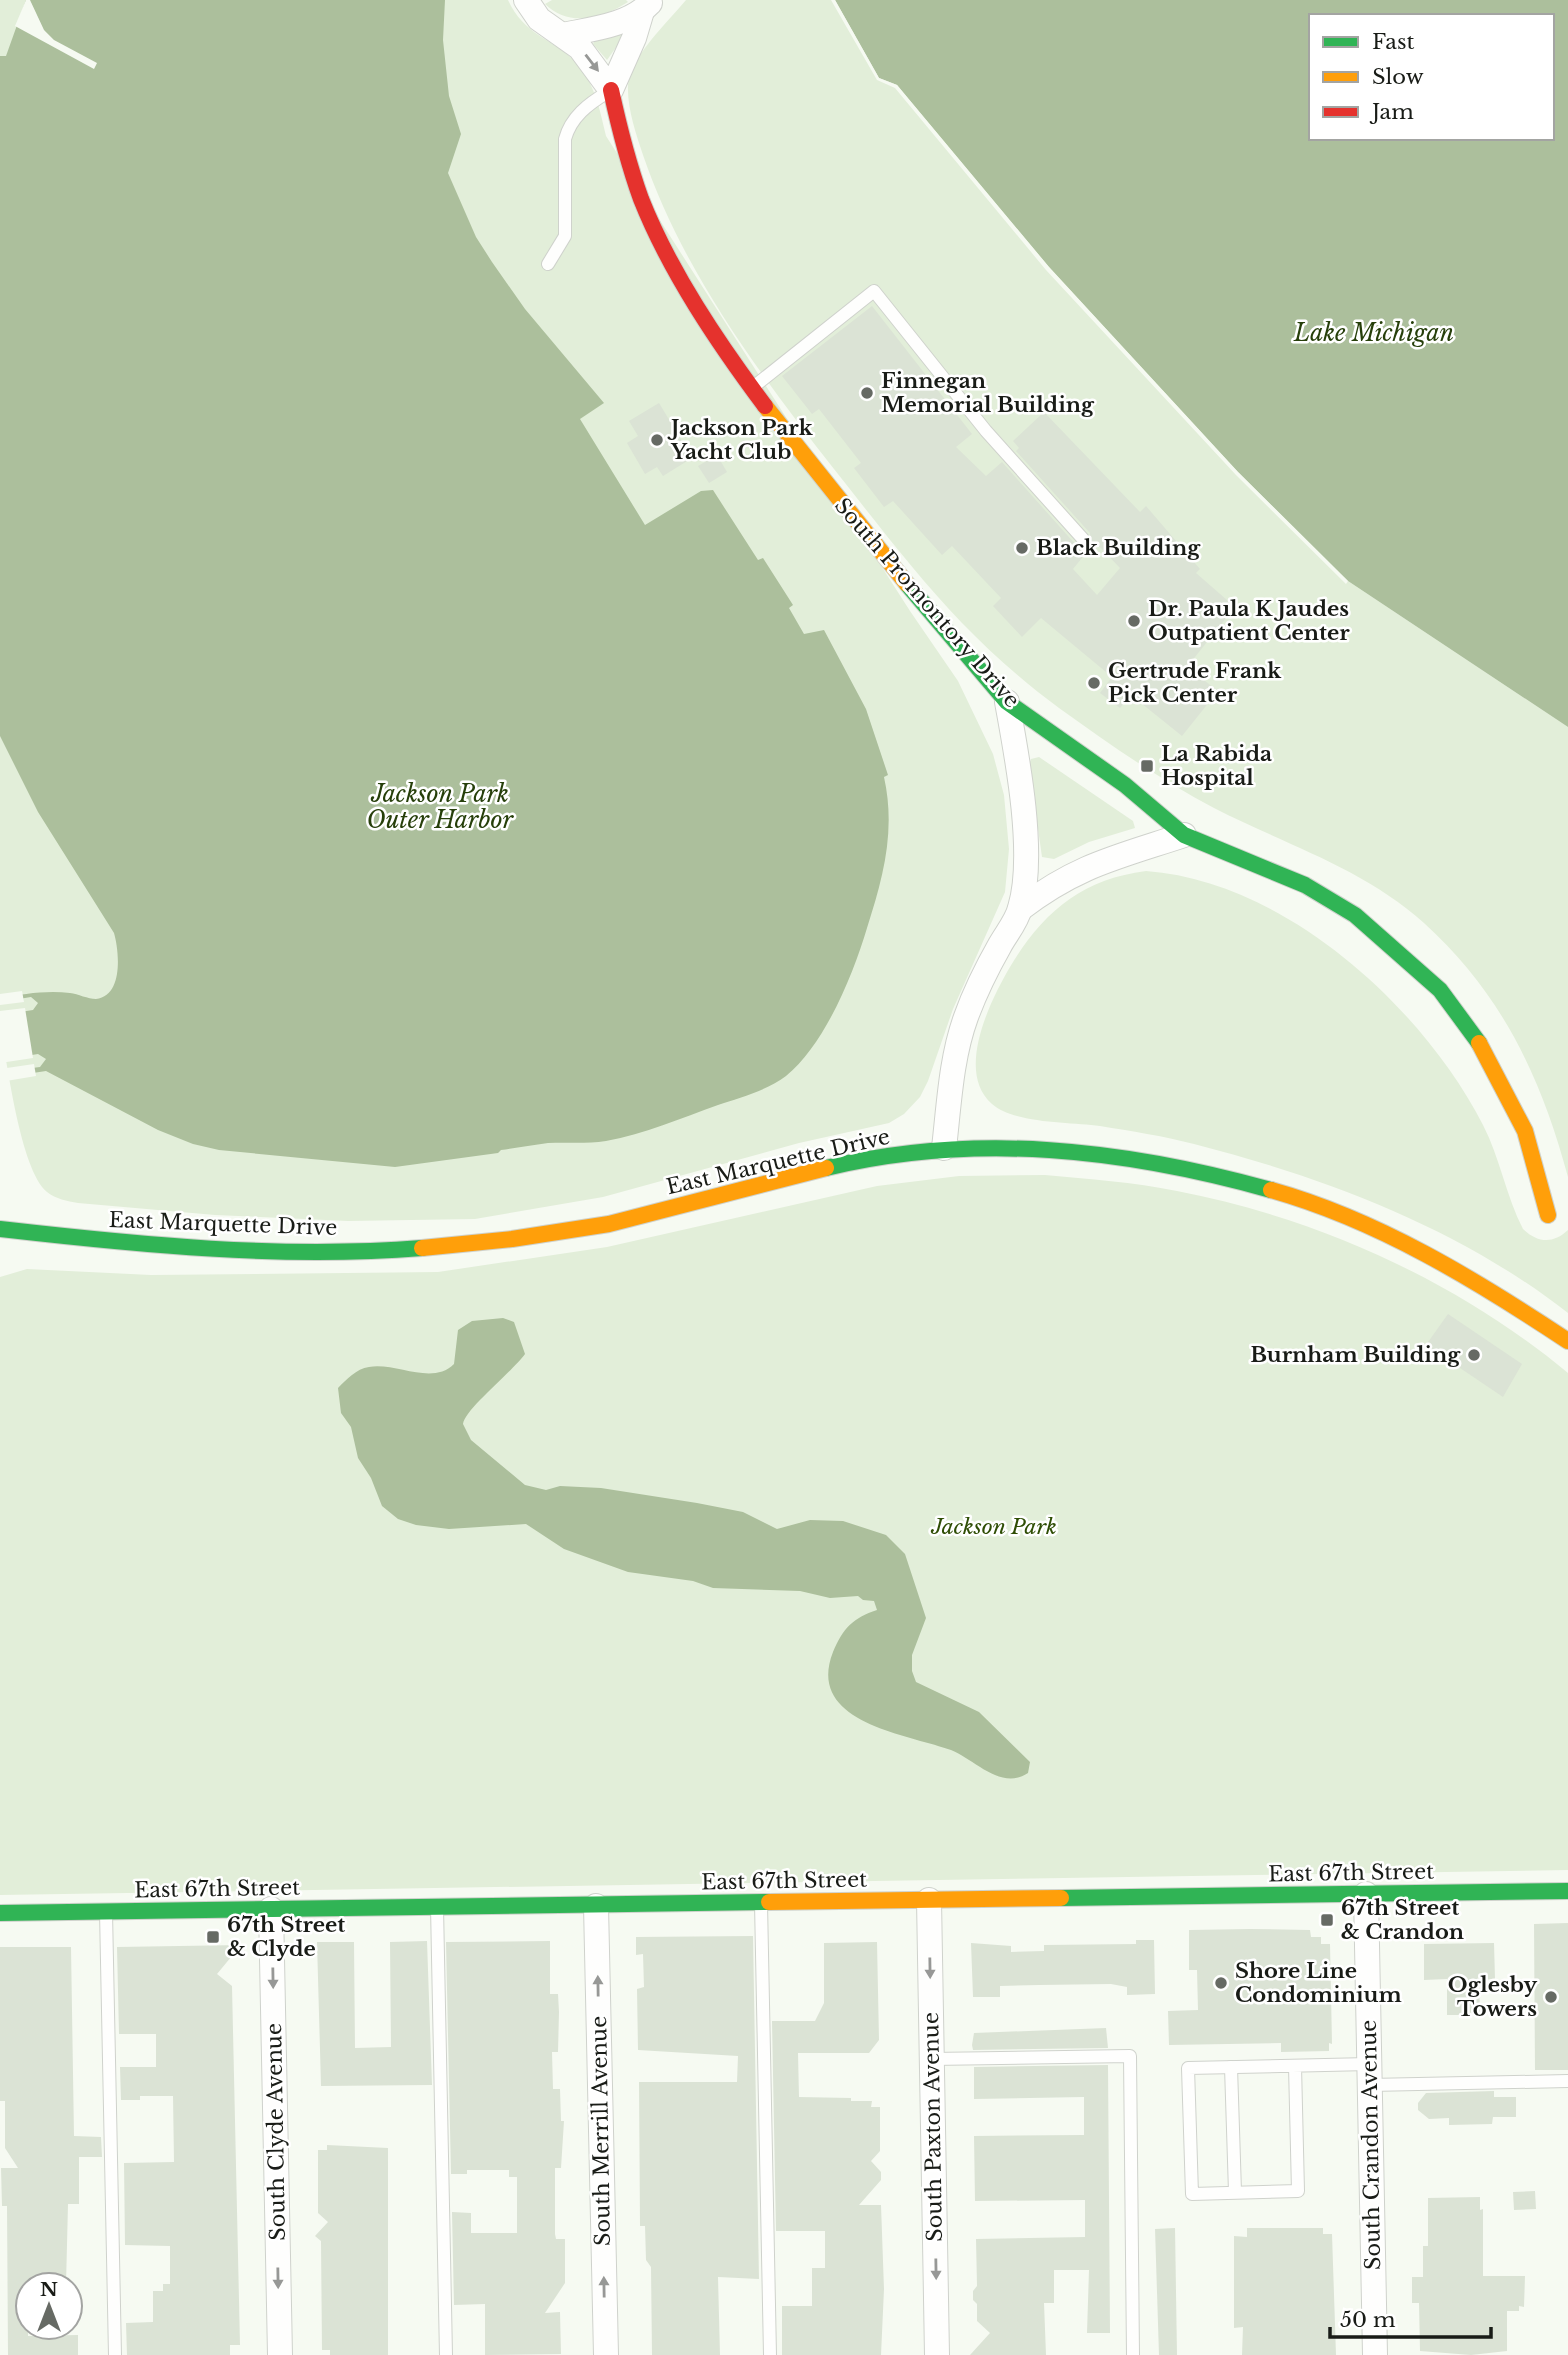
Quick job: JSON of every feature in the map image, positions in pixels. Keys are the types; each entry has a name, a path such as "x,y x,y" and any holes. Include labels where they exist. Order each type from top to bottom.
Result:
{"street":[{"name":"South Promontory Drive","path":"526,0 539,19 580,48 611,90 625,152 659,239 684,286 752,388 855,522 1007,702 1125,785 1163,814 1184,835 1305,884 1354,915 1440,990 1473,1032 1498,1075 1525,1131 1549,1215"},
{"path":"563,36 604,27 648,6"},
{"path":"611,90 648,6"},
{"path":"944,1148 955,1063 965,1018 989,965 1020,909 1025,875 1019,769 1007,702"},
{"path":"1020,909 1053,883 1084,868 1184,835"},
{"name":"East Marquette Drive","path":"0,1230 184,1246 324,1251 462,1245 560,1232 654,1214 780,1179 864,1160 944,1148 998,1144 1078,1149 1158,1161 1256,1186 1338,1213 1428,1256 1504,1298 1568,1341"},
{"name":"East 67th Street","path":"0,1913 1568,1891"},
{"name":"South Crandon Avenue","path":"1366,1894 1375,2355"},
{"name":"South Paxton Avenue","path":"929,1900 937,2355"},
{"name":"South Merrill Avenue","path":"596,1906 606,2355"},
{"name":"South Clyde Avenue","path":"271,1909 280,2355"}],"lane":[{"path":"548,264 565,236 565,139 569,126 591,102 611,90"},
{"path":"752,388 874,290 986,431 1083,539"},
{"path":"761,1902 771,2355"},
{"path":"437,1907 446,2355"},
{"path":"106,1912 115,2355"},
{"path":"932,2059 1130,2056 1133,2355"},
{"path":"1295,2066 1298,2191 1192,2193 1188,2068 1295,2066 1369,2074 1568,2081"},
{"path":"1231,2067 1235,2192"}],"green space":[{"name":"Jackson Park Outer Harbor","path":"0,0 508,0 514,12 530,29 566,53 582,69 595,96 606,136 910,611 958,681 993,754 1004,795 1009,849 1005,892 953,1009 928,1081 920,1097 904,1114 889,1123 799,1143 603,1197 475,1219 348,1221 215,1215 78,1203 47,1192 29,1161 22,1138 0,1024"},
{"path":"552,0 628,2 597,16 575,18 554,11 545,4"},
{"path":"686,0 835,0 879,78 897,85 1348,581 1568,727 1568,1177 1545,1105 1515,1039 1476,979 1424,923 1376,887 1350,872 1214,808 1174,785 1097,735 1034,688 973,634 928,586 778,396 725,320 679,240 643,155 632,121 628,94 630,74 642,52"},
{"path":"622,33 622,39 607,60 593,44 595,40"},
{"path":"1039,757 1133,821 1135,828 1089,842 1054,859 1042,857 1029,765 1031,759"},
{"path":"1146,871 1198,880 1248,898 1297,924 1343,957 1386,995 1424,1037 1457,1080 1483,1125 1523,1229 1534,1237 1546,1240 1557,1238 1568,1230 1568,1313 1526,1283 1437,1231 1342,1190 1194,1144 1100,1126 1028,1119 1002,1111 992,1104 981,1090 976,1074 976,1056 980,1036 994,998 1022,948 1050,915 1083,891 1123,875"},
{"name":"Jackson Park","path":"1045,1175 1177,1191 1282,1218 1333,1236 1433,1282 1525,1340 1568,1373 1568,1870 0,1895 0,1277 27,1269 151,1275 438,1272 607,1247 877,1186 959,1176"}],"water":[{"name":"Jackson Park Outer Harbor","path":"26,0 445,0 443,40 449,96 461,134 448,173 476,237 492,262 525,309 604,403 580,419 645,525 701,491 713,490 758,560 763,558 793,605 789,608 804,634 824,630 866,709 888,775 884,777 889,816 886,854 861,947 846,987 825,1028 786,1076 753,1093 620,1138 548,1143 501,1150 498,1153 395,1167 219,1150 193,1144 158,1130 46,1071 0,1078 0,1072 40,1067 46,1059 38,1054 0,1060 0,1015 33,1010 38,1003 31,997 0,1002 0,998 53,992 96,999 111,990 118,961 114,933 38,812 0,736 0,56 6,56"},
{"name":"Lake Michigan","path":"835,0 1568,0 1568,727 1348,581 1238,472 1049,267 897,85 879,78"},
{"path":"503,1318 514,1322 525,1354 466,1417 463,1424 471,1440 525,1485 546,1490 560,1486 601,1488 743,1512 777,1529 810,1520 843,1521 886,1535 905,1554 926,1618 912,1655 912,1671 916,1682 979,1712 1030,1762 1028,1773 1018,1778 998,1776 951,1750 887,1731 846,1710 833,1695 828,1676 833,1652 850,1625 877,1610 874,1601 863,1600 858,1596 830,1598 800,1591 713,1588 693,1581 628,1572 564,1549 526,1524 449,1529 416,1525 398,1519 382,1506 371,1478 358,1458 351,1427 341,1413 338,1388 356,1372 369,1367 380,1366 425,1373 445,1370 454,1364 458,1330 472,1321"}],"pier":[{"path":"26,0 30,0 44,30 54,40 97,63 94,69 15,26"},
{"path":"831,0 835,0 879,78 897,85 1049,267 1238,472 1348,581 1346,584 1236,475 1046,270 895,88 877,80"},
{"path":"22,991 24,1002 0,1005 0,994"},
{"path":"25,1008 33,1058 0,1063 0,1011"},
{"path":"34,1064 36,1076 0,1082 0,1069"}],"building":[{"path":"872,306 972,434 956,447 986,476 1002,462 1076,545 1084,548 1089,545 1090,533 1016,451 1019,448 1013,441 1044,412 1140,512 1146,506 1200,569 1196,573 1235,607 1187,667 1218,691 1182,736 1131,695 1120,708 1100,693 1112,677 1041,618 1022,637 993,606 1001,598 952,546 942,555 893,501 884,507 854,468 861,463 819,409 812,414 782,376","holes":["1095,542 1120,568 1097,595 1073,569"]},
{"name":"Jackson Park Yacht Club","path":"659,403 692,458 663,476 657,467 645,474 627,443 638,436 629,421"},
{"path":"717,455 727,472 709,483 698,466"},
{"name":"Burnham Building","path":"1448,1314 1522,1364 1503,1397 1426,1345"},
{"name":"Oglesby Towers","path":"1568,1923 1568,2070 1535,2070 1534,1924"},
{"path":"1189,1930 1310,1930 1311,1937 1321,1937 1321,1944 1330,1944 1332,2044 1329,2043 1329,2051 1281,2052 1281,2043 1169,2045 1168,2011 1198,2010 1197,1970 1189,1970"},
{"path":"753,1936 759,2279 718,2277 720,2355 652,2355 651,2267 646,2260 645,2226 640,2226 639,2082 737,2082 738,2056 638,2050 637,1989 644,1987 643,1954 636,1955 636,1937"},
{"path":"1136,1940 1154,1940 1155,1994 1127,1995 1127,1987 1111,1984 1039,1985 1000,1986 1000,1997 973,1997 971,1943 1011,1946 1011,1952 1044,1951 1044,1945 1136,1944"},
{"path":"427,1941 432,2085 321,2086 317,1942 354,1942 355,2048 391,2047 390,1942"},
{"path":"550,1941 550,1994 558,1994 559,2012 558,2052 552,2052 553,2089 560,2089 561,2121 564,2121 561,2168 555,2168 555,2234 556,2239 565,2239 565,2283 545,2313 560,2312 561,2354 485,2355 485,2304 454,2305 452,2212 471,2213 471,2233 517,2233 517,2177 509,2177 509,2170 467,2170 467,2174 451,2174 446,1942"},
{"path":"877,1942 879,2040 869,2053 798,2053 799,2097 851,2098 851,2101 872,2101 871,2107 880,2107 880,2151 871,2161 881,2172 881,2180 859,2205 881,2205 884,2289 881,2355 782,2355 782,2306 812,2306 812,2268 825,2268 825,2231 776,2231 772,2021 815,2021 824,2003 824,1943"},
{"path":"1494,1943 1495,1979 1479,1980 1480,2015 1447,2015 1447,1979 1424,1980 1424,1944"},
{"path":"241,1945 217,1974 232,1986 240,2345 230,2345 230,2355 127,2355 126,2323 153,2322 153,2291 163,2291 163,2284 170,2284 170,2246 125,2245 124,2163 174,2162 173,2096 140,2096 140,2100 121,2100 120,2067 156,2067 156,2034 119,2034 117,1947"},
{"path":"0,1947 71,1947 74,2136 101,2137 102,2157 79,2157 79,2204 68,2204 66,2271 14,2271 14,2341 78,2341 78,2355 8,2355 7,2206 2,2206 1,2168 18,2168 5,2148 5,2101 0,2101"},
{"path":"1106,2028 1108,2048 973,2050 972,2045 974,2033"},
{"path":"1108,2065 1110,2333 1087,2333 1089,2270 1054,2270 1054,2303 1044,2303 1046,2355 970,2355 990,2333 977,2321 977,2304 973,2300 973,2291 977,2286 976,2239 1085,2237 1085,2200 975,2201 974,2136 1084,2135 1084,2097 974,2099 974,2067"},
{"path":"1494,2091 1494,2097 1516,2097 1516,2117 1493,2117 1492,2124 1449,2125 1449,2118 1429,2119 1418,2110 1418,2103 1426,2093"},
{"path":"327,2145 388,2148 388,2355 330,2355 330,2350 322,2350 321,2241 315,2236 328,2222 318,2213 318,2150 327,2150"},
{"path":"1535,2191 1536,2209 1514,2210 1513,2192"},
{"path":"1480,2197 1480,2210 1483,2209 1483,2276 1525,2276 1524,2307 1519,2306 1519,2311 1507,2311 1507,2351 1471,2355 1420,2351 1419,2303 1412,2303 1412,2277 1423,2277 1423,2246 1428,2246 1428,2198"},
{"path":"1175,2228 1177,2355 1159,2355 1155,2229"},
{"path":"1247,2228 1323,2228 1323,2234 1332,2234 1336,2355 1242,2355 1243,2327 1234,2328 1234,2236 1247,2237"}],"traffic: fast":[{"path":"907,584 1007,702 1125,785 1184,835 1305,885 1355,915 1440,990 1479,1043"},
{"path":"826,1168 938,1150 1050,1150 1161,1164 1271,1190"},
{"path":"0,1229 211,1249 316,1252 422,1248"},
{"path":"1061,1898 1568,1891"},
{"path":"0,1913 769,1902"}],"traffic: slow":[{"path":"765,406 907,584"},
{"path":"1479,1043 1525,1131 1548,1215"},
{"path":"422,1248 512,1239 609,1224 826,1168"},
{"path":"1271,1190 1311,1203 1388,1235 1462,1274 1568,1341"},
{"path":"769,1902 1061,1898"}],"traffic: jam":[{"path":"611,90 641,199 666,253 696,306 765,406"}],"place":[{"name":"Finnegan Memorial Building","path":"867,393"},
{"name":"Jackson Park Yacht Club","path":"657,440"},
{"name":"Black Building","path":"1022,548"},
{"name":"Dr. Paula K Jaudes Outpatient Center","path":"1134,621"},
{"name":"Gertrude Frank Pick Center","path":"1094,683"},
{"name":"La Rabida Hospital","path":"1147,766"},
{"name":"Burnham Building","path":"1474,1355"},
{"name":"67th Street & Crandon","path":"1327,1920"},
{"name":"67th Street & Clyde","path":"213,1937"},
{"name":"Shore Line Condominium","path":"1221,1983"},
{"name":"Oglesby Towers","path":"1551,1997"}]}
